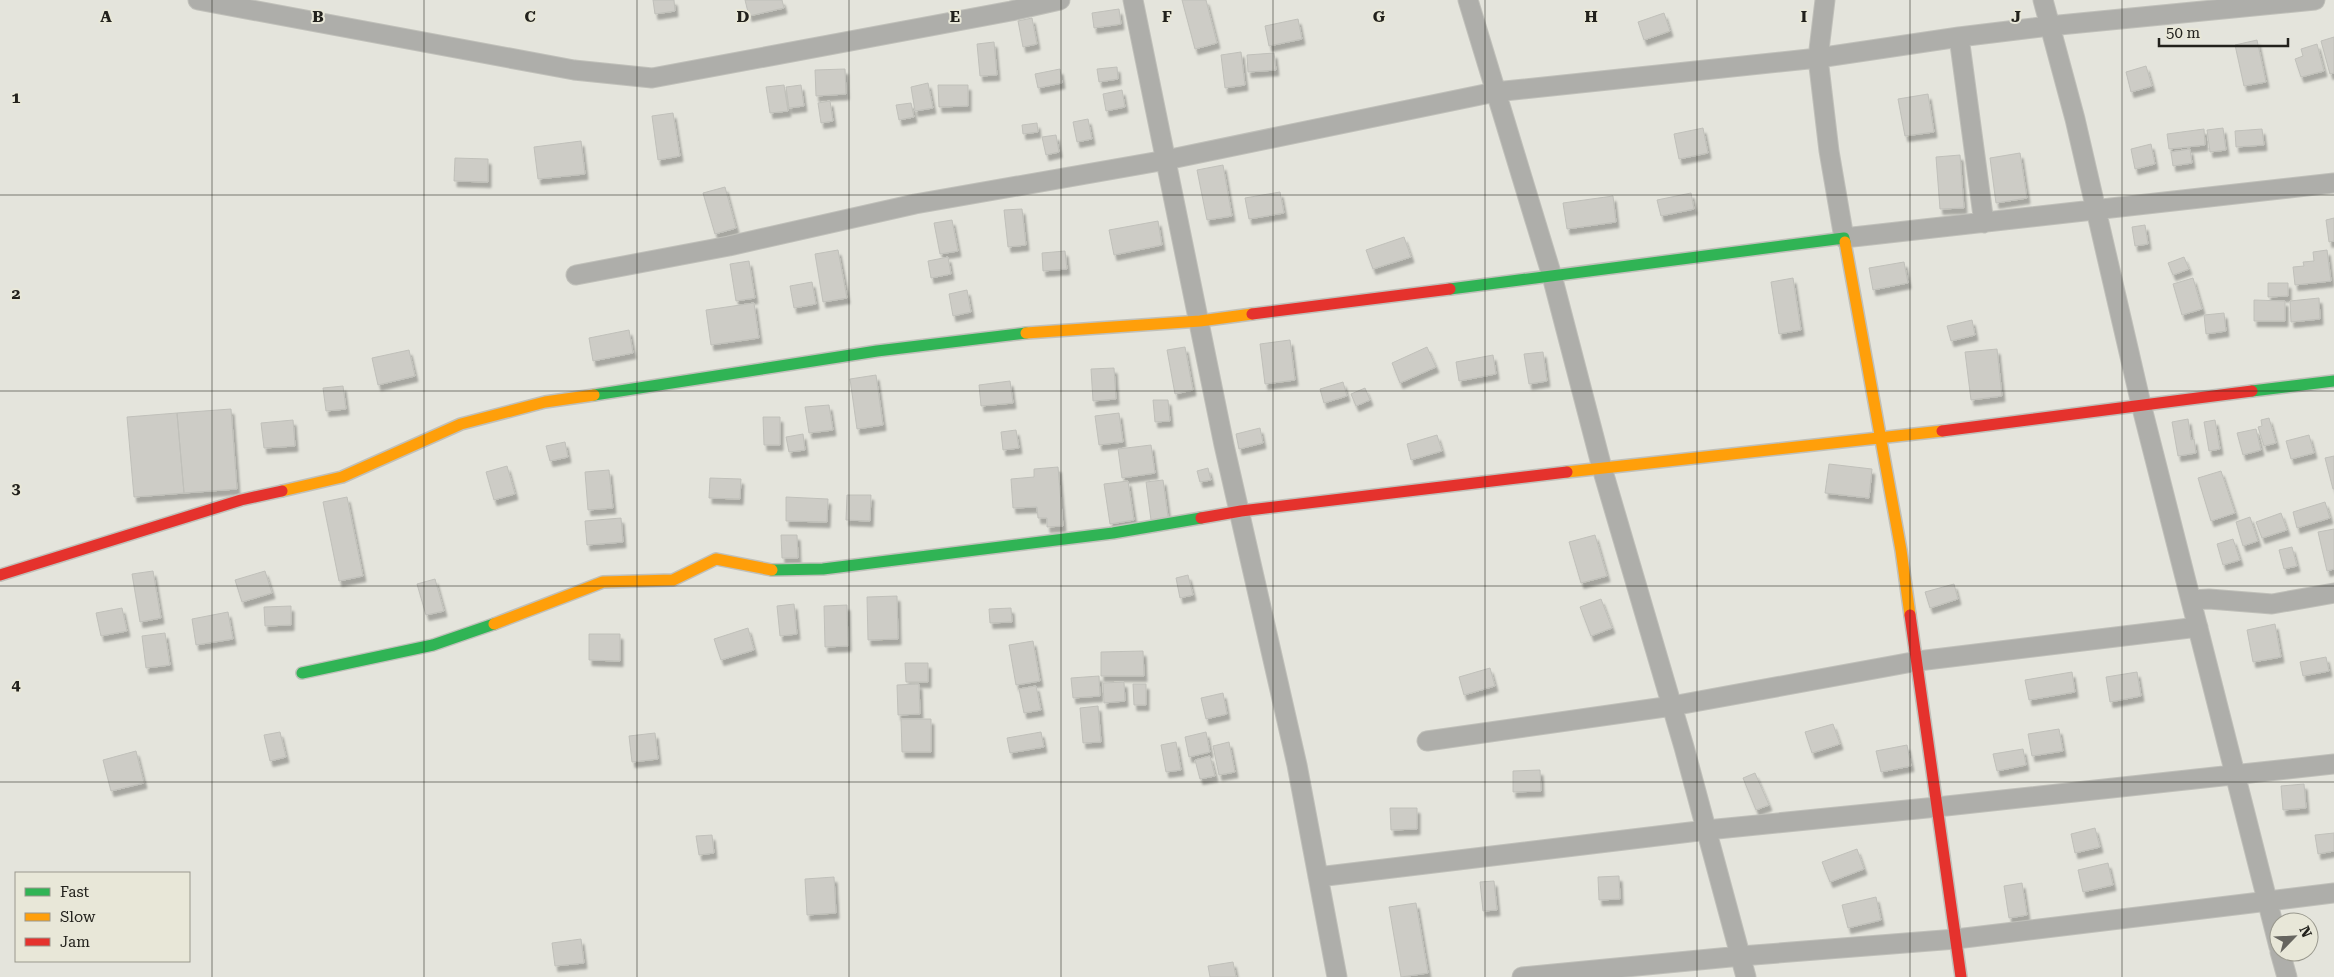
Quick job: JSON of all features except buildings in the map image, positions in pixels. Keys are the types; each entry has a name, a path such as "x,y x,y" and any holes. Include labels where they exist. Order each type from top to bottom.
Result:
{"street":[{"path":"198,0 574,70 652,78 1011,11 1060,0"},
{"path":"1133,0 1224,445 1241,511 1297,765 1337,977"},
{"path":"1468,0 1552,276 1602,468 1672,706 1746,977"},
{"path":"1825,0 1818,58 1830,151 1879,439 1901,550 1961,977"},
{"path":"2043,0 2096,208 2141,404 2270,912"},
{"path":"576,275 729,246 915,204 1166,160 1495,92 1818,58 1959,37 2050,26 2314,0"},
{"path":"1959,37 1984,223"},
{"path":"0,575 241,500 342,477 461,424 545,402 693,381 877,350 1006,334 1200,322 1844,238 1984,223 2096,208 2334,183"},
{"path":"302,673 433,645 529,612 603,582 673,580 716,559 771,570 823,569 1113,533 1241,511 1602,468 1879,439 2141,404 2334,381"},
{"path":"2191,600 2209,598 2272,604 2334,593"},
{"path":"1427,741 1672,706 1918,661 2198,627"},
{"path":"1318,877 1706,830 1937,808 2334,764"},
{"path":"1522,977 1741,956 1956,939 2334,893"},
{"path":"2283,962 2287,977"}],"traffic: fast":[{"path":"1450,289 1844,238 1845,242"},
{"path":"594,395 877,351 1026,333"},
{"path":"2252,391 2334,381"},
{"path":"772,570 823,569 1113,533 1201,518"},
{"path":"302,673 433,645 494,624"}],"traffic: slow":[{"path":"1845,242 1901,550 1910,615"},
{"path":"1026,333 1200,321 1252,314"},
{"path":"282,491 342,477 461,424 545,402 594,395"},
{"path":"1567,472 1942,431"},
{"path":"494,624 603,582 673,580 716,559 772,570"}],"traffic: jam":[{"path":"1252,314 1450,289"},
{"path":"1942,431 2252,391"},
{"path":"1201,518 1241,511 1567,472"},
{"path":"0,575 241,500 282,491"},
{"path":"1910,615 1961,977"}]}
